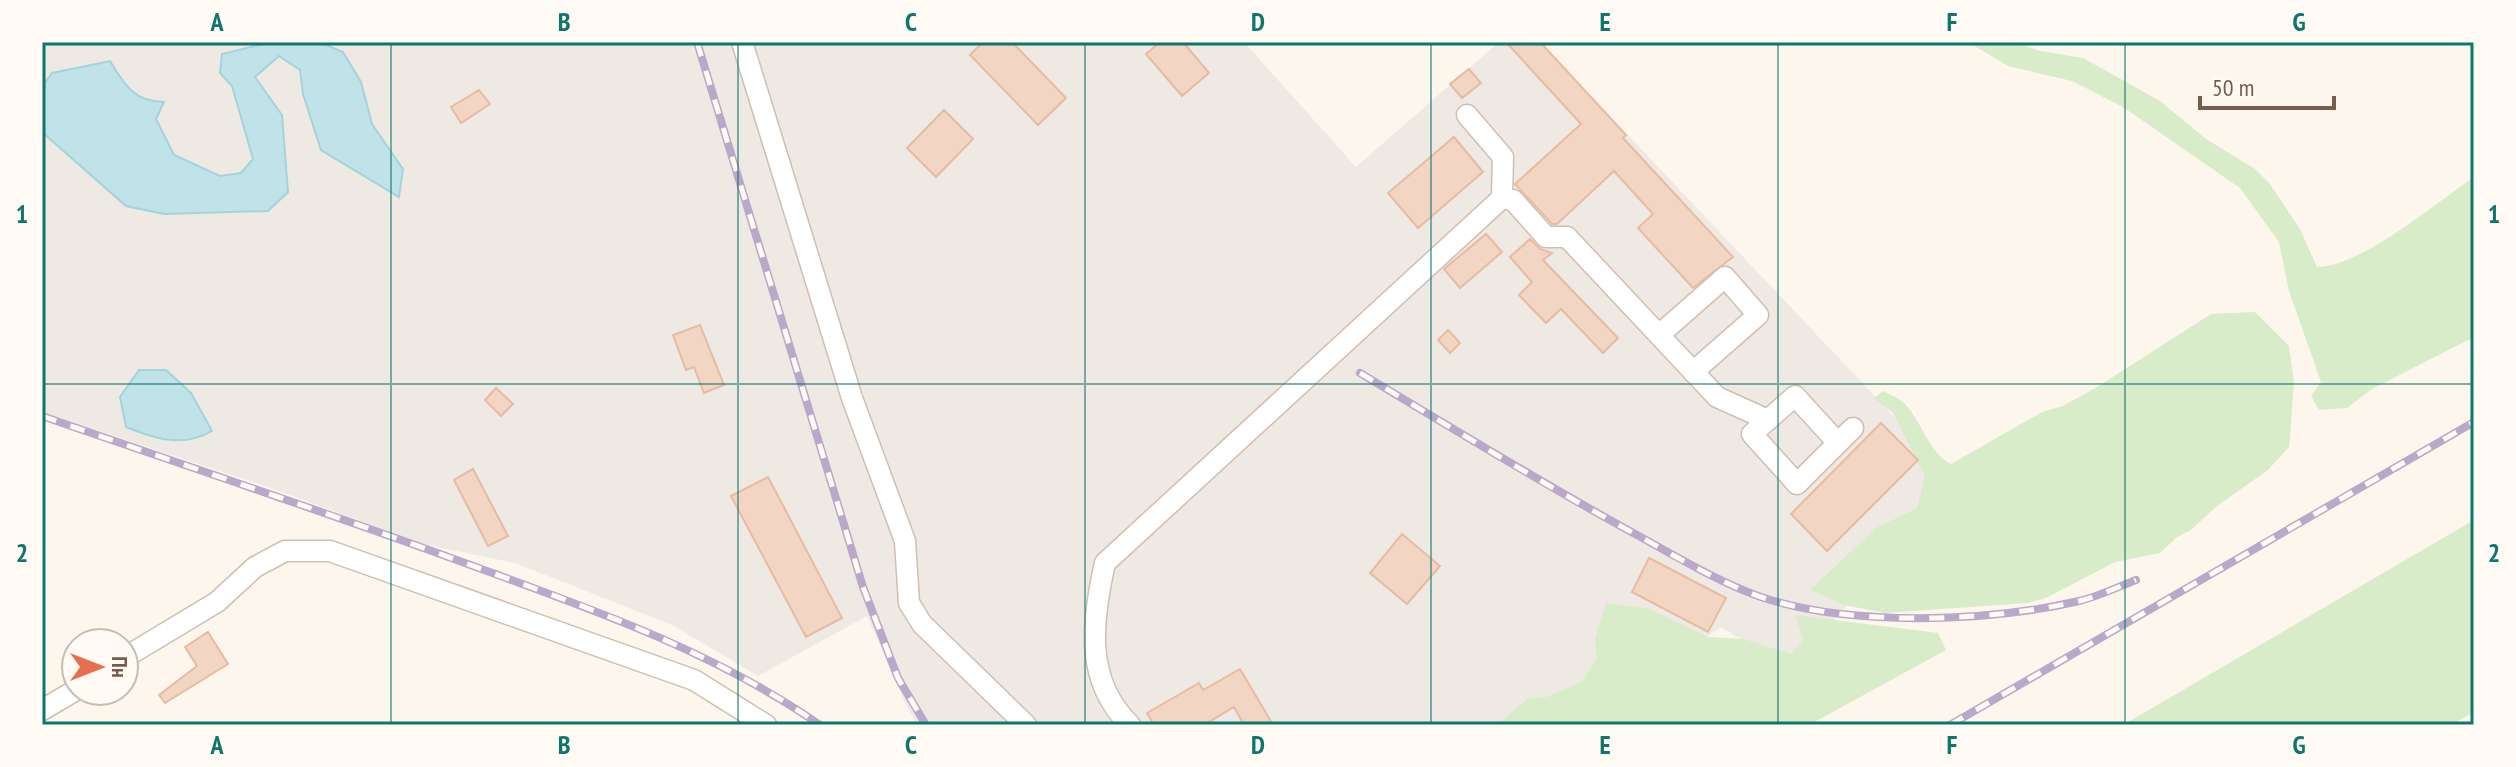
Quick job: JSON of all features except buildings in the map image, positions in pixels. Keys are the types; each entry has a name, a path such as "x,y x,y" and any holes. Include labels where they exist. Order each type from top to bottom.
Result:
{"lane":[{"path":"742,42 852,398 905,541 909,603 922,624 1026,725"},
{"path":"1467,115 1503,157 1502,198"},
{"path":"1130,725 1107,694 1093,657 1095,607 1105,563 1502,198 1513,200 1546,237 1567,237 1717,397 1768,420"},
{"path":"1659,335 1725,277 1758,315 1693,372"},
{"path":"1838,443 1795,396 1752,434 1797,484 1838,443 1853,428"},
{"path":"140,648 217,602 255,567 285,551 330,551 694,680 766,725"},
{"path":"42,710 60,699"}],"shaded area":[{"path":"42,42 1244,42 1356,167 1499,42 1540,42 1952,478 1793,670 1721,627 1686,652 1558,725 918,725 867,616 758,676 672,625 515,563 423,544 274,489 42,412"}],"green space":[{"path":"1968,42 2014,42 2040,51 2083,58 2160,101 2206,139 2255,169 2270,184 2300,229 2317,267 2335,264 2376,245 2474,177 2474,337 2372,389 2347,408 2319,410 2311,396 2321,382 2289,291 2279,242 2240,188 2123,107 2072,81 2008,66"},
{"path":"2255,312 2289,346 2294,383 2289,447 2268,470 2217,506 2160,553 2115,562 2046,598 2027,603 1885,613 1844,605 1810,590 1876,528 1917,508 1925,476 1893,413 1874,398 1883,391 1905,404 1937,453 1951,464 2042,412 2063,406 2097,387 2211,314"},
{"path":"2474,520 2474,712 2451,725 2123,725"},
{"path":"1606,603 1650,609 1708,637 1744,639 1791,654 1803,641 1795,615 1938,633 1946,650 1809,725 1497,725 1527,699 1546,697 1582,682 1597,658 1595,639"}],"water":[{"path":"271,42 319,42 343,52 361,82 372,124 403,169 399,197 321,150 303,94 300,70 279,56 255,77 282,115 288,192 268,211 164,214 126,206 42,132 42,87 52,73 110,61 125,84 137,95 164,102 156,119 174,155 220,176 241,173 253,159 232,86 220,73 222,54"},
{"path":"139,370 166,370 191,393 212,431 190,439 169,440 126,427 120,397"}],"railway":[{"path":"697,42 863,587 898,678 926,725"},
{"path":"1360,373 1532,476 1698,569 1745,591 1797,607 1877,617 1962,617 2079,601 2136,580"},
{"path":"42,416 374,530 614,619 741,677 820,725"},
{"path":"1950,725 2474,422"}]}
